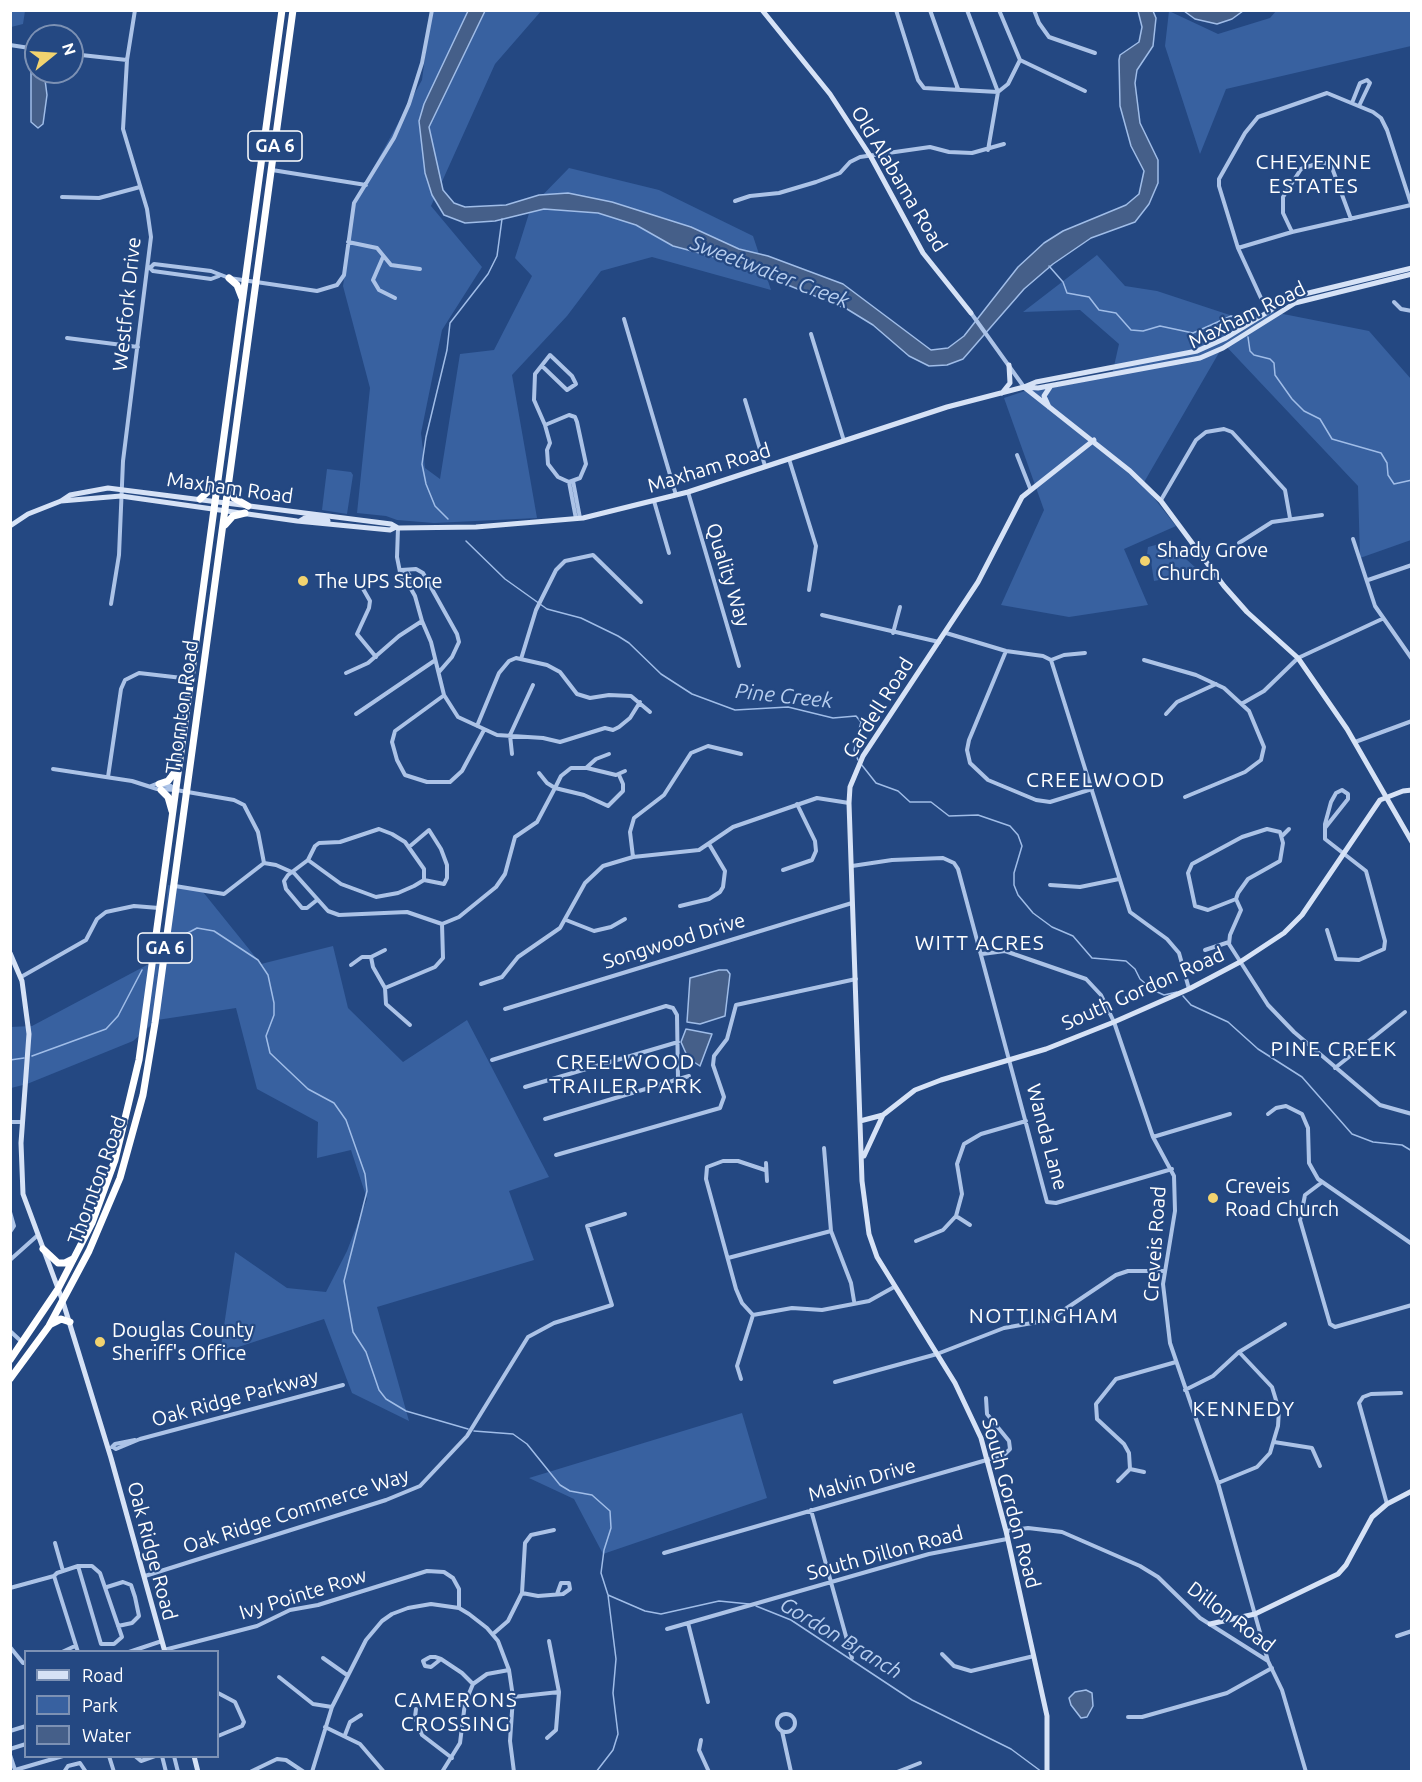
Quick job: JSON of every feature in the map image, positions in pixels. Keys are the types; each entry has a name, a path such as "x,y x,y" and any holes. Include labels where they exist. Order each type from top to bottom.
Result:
{"highway":[{"name":"Thornton Road","path":"10,1360 58,1289 76,1257 115,1160 130,1102 142,1041 282,10"},
{"name":"Thornton Road","path":"10,1378 49,1326 63,1302 99,1229 134,1134 155,1023 293,10"},
{"path":"229,278 237,285 243,300"},
{"path":"223,530 230,518 246,509 234,498 230,479"},
{"path":"200,499 218,483"},
{"path":"173,818 168,797 157,786 171,778 181,758"},
{"path":"43,1249 58,1263 68,1263 76,1257"},
{"path":"49,1326 61,1320 70,1323"}],"street":[{"name":"Westfork Drive","path":"111,604 119,555 121,488 149,267 151,228 123,129 127,60 135,10"},
{"path":"220,276 212,271 154,264 149,267 153,271 199,278 220,276 317,291 333,288 344,275 354,203 394,138 409,104 422,63 432,10"},
{"name":"Old Alabama Road","path":"762,10 830,94 871,157 923,253 971,313 1024,387"},
{"path":"896,10 918,80 924,87 998,92 1008,84 1020,60"},
{"path":"930,10 958,89"},
{"path":"967,10 998,92 988,150"},
{"path":"999,10 1020,60 1085,91"},
{"path":"1034,10 1044,32 1049,37 1095,53"},
{"path":"84,55 127,60"},
{"path":"1352,103 1360,83 1367,80 1371,83 1359,106"},
{"path":"1238,248 1292,232 1411,206 1381,118 1373,112 1327,93 1253,120 1219,179 1223,201 1238,248 1267,311"},
{"path":"735,201 750,196 778,193 816,182 840,173 850,162 860,157 930,147 949,152 988,150 1004,144"},
{"path":"1292,232 1283,213 1283,196 1301,169 1322,162 1331,165 1351,219"},
{"path":"272,170 366,185"},
{"path":"62,196 99,198 140,187"},
{"path":"348,242 377,248 391,265 420,269"},
{"path":"383,257 373,280 379,290 395,298"},
{"name":"Maxham Road","path":"246,509 300,521 390,530 476,527 578,519 687,492 947,407 1036,382 1197,351 1237,331 1267,311 1308,291 1412,268"},
{"name":"Maxham Road","path":"1024,387 1052,385 1200,358 1241,337 1294,303 1412,274"},
{"path":"1394,302 1401,309 1412,311"},
{"path":"624,319 676,495"},
{"path":"811,334 844,442"},
{"path":"67,338 138,347"},
{"path":"542,366 567,390 576,384 572,376 550,355 535,374 534,400 550,442 547,450 548,464 558,477 571,481 584,473 586,464 575,417 562,417 545,425"},
{"path":"1001,393 1010,383 1009,365"},
{"path":"1050,409 1044,396 1045,391 1052,385"},
{"path":"1024,387 1050,409 1094,440 1161,501 1224,586 1247,612 1298,658 1355,742 1412,842"},
{"path":"745,400 765,466"},
{"path":"1161,501 1196,440 1206,432 1224,429 1232,432 1285,490 1290,518"},
{"name":"Cardell Road","path":"863,1161 849,803 854,776 863,756 978,582 1012,513 1030,488 1094,440"},
{"path":"1017,455 1030,488"},
{"path":"789,459 816,546 809,590"},
{"path":"571,481 578,519"},
{"name":"Maxham Road","path":"10,526 28,514 83,491 121,488 200,499 215,505"},
{"name":"Quality Way","path":"687,492 739,666"},
{"name":"Maxham Road","path":"62,501 121,496 391,524 396,528"},
{"path":"654,501 669,553"},
{"path":"1239,543 1272,522 1322,515"},
{"path":"300,521 305,518 330,521 339,518"},
{"path":"396,528 397,557 404,581 412,588"},
{"path":"1353,539 1368,580 1370,595 1382,619 1410,656"},
{"path":"521,659 536,610 556,570 565,561 593,555 641,602"},
{"path":"1368,580 1412,565"},
{"path":"401,571 416,569 423,573 455,627 459,642 452,657 439,672"},
{"path":"401,571 410,577 422,621 431,642 444,695 458,717 497,735 560,742 605,728 613,730 630,718 640,702"},
{"path":"362,587 370,601 357,634 376,657"},
{"path":"893,633 900,608"},
{"path":"822,615 940,642"},
{"path":"1243,703 1264,691 1298,658 1382,619"},
{"path":"346,673 376,657 399,636 422,621"},
{"path":"946,633 1006,651 1043,656 1051,660 1131,914 1167,939 1179,953 1189,989"},
{"path":"1006,651 969,741 967,750 970,763 988,780 1046,802 1092,789"},
{"path":"1051,660 1064,655 1086,653"},
{"path":"477,726 499,673 509,661 521,659 547,665 560,672 577,694 590,699 631,696 650,712"},
{"path":"1144,660 1196,675 1217,684 1243,703 1254,719 1264,747 1261,760 1245,772 1185,797"},
{"path":"356,714 434,661"},
{"path":"108,777 121,689 126,678 139,673 191,679"},
{"path":"1166,714 1177,702 1217,684"},
{"path":"512,754 510,735 533,685"},
{"path":"444,695 399,727 392,737 397,760 405,775 427,782 450,782 462,771 484,730"},
{"path":"1355,742 1412,721"},
{"path":"633,856 630,832 634,818 664,795 691,753 708,746 741,754"},
{"path":"586,768 596,759 609,754"},
{"path":"174,885 224,894 264,863 292,872 328,911 339,915 407,912 442,924 459,917 496,887 505,874 514,837 537,822 561,776 571,768 586,768 619,775 625,771"},
{"path":"53,769 234,800 244,805 258,832 264,863"},
{"path":"539,773 547,783 555,788 584,795 608,806 623,791 619,775"},
{"path":"1325,828 1348,800 1348,794 1342,790 1336,793 1331,802 1325,828 1325,839 1366,871 1385,941 1384,949 1359,960 1336,959 1327,930"},
{"path":"1385,797 1412,790"},
{"name":"South Gordon Road","path":"860,1121 883,1115 915,1090 1010,1060 1114,1022 1189,989 1240,962 1297,921 1371,811 1385,797"},
{"path":"481,984 501,976 518,957 566,920 585,883 594,873 614,861 633,856 691,852 709,844 733,827 818,798 849,803"},
{"path":"783,870 812,860 816,851 815,841 797,804"},
{"path":"1283,835 1276,830 1261,831 1242,837 1192,864 1188,873 1191,895 1196,906 1208,910 1236,898 1248,879 1280,861 1283,835 1289,829"},
{"path":"317,900 307,908 302,908 286,889 284,881 308,860 315,846 320,843 340,842 370,830 393,834 409,847 424,868 424,880"},
{"path":"308,860 341,884 375,897 398,893 424,880 444,884 447,878 447,865 441,849 429,830 409,847"},
{"path":"680,906 710,898 720,892 723,886 725,871 709,844"},
{"name":"Wanda Lane","path":"852,866 903,859 949,860 954,863 963,880 1047,1202 1056,1203 1172,1169"},
{"path":"1050,885 1080,887 1119,879"},
{"path":"1236,898 1241,910 1230,934 1229,942 1268,1005 1335,1068 1380,1105 1412,1114"},
{"name":"Songwood Drive","path":"505,1009 852,903"},
{"path":"21,977 86,940 97,919 106,912 134,906 160,908"},
{"path":"566,920 594,931 611,927 625,919"},
{"path":"385,988 435,967 443,958 442,924"},
{"path":"1205,950 1229,942"},
{"path":"351,965 362,957 371,957 385,950"},
{"name":"Creveis Road","path":"982,954 995,950 1005,951 1086,980 1101,995 1114,1022 1153,1137 1172,1169 1176,1195 1163,1302 1176,1362 1218,1483 1243,1580 1268,1661"},
{"name":"Oak Ridge Road","path":"10,953 21,977 26,1005 29,1051 22,1122 21,1183 63,1302 110,1448 165,1650"},
{"path":"371,957 376,975 385,988 386,1004 410,1025"},
{"path":"556,1155 720,1108 724,1097 713,1065 714,1056 729,1036 736,1005 856,979"},
{"path":"492,1060 666,1006 673,1008 677,1015 678,1079"},
{"path":"1335,1068 1405,1011"},
{"path":"525,1087 678,1042"},
{"path":"545,1119 689,1076"},
{"path":"1268,1114 1276,1108 1286,1106 1302,1114 1308,1128 1309,1163 1321,1183 1412,1244"},
{"path":"1153,1137 1230,1114"},
{"path":"863,1161 883,1115"},
{"path":"916,1241 943,1230 956,1216 962,1194 957,1164 964,1144 981,1134 1026,1120"},
{"path":"10,1122 22,1122"},
{"path":"824,1148 831,1231 851,1283 854,1301"},
{"path":"753,1315 742,1303 728,1258 708,1190 707,1167 717,1162 738,1161 765,1170"},
{"name":"South Gordon Road","path":"863,1161 864,1202 869,1234 877,1257 970,1410 988,1459 1047,1716 1047,1772"},
{"path":"766,1163 767,1181"},
{"path":"1321,1183 1305,1195 1300,1220 1330,1324 1335,1327 1412,1305"},
{"path":"10,1212 15,1226 10,1232"},
{"name":"Oak Ridge Commerce Way","path":"145,1576 420,1486 467,1436 528,1337 554,1323 612,1305 587,1226 625,1215"},
{"path":"956,1216 970,1225"},
{"path":"728,1258 831,1231"},
{"path":"10,1260 38,1235"},
{"path":"835,1382 938,1354 1004,1328 1049,1320 1116,1275 1128,1271 1165,1271"},
{"path":"753,1315 792,1308 822,1310 854,1301 869,1300 894,1287"},
{"path":"741,1379 736,1366 753,1315"},
{"path":"1185,1390 1213,1376 1239,1352 1286,1324"},
{"path":"10,1331 23,1343"},
{"path":"1218,1483 1238,1477 1257,1467 1270,1453 1278,1418 1276,1396 1272,1387 1239,1352"},
{"path":"1130,1469 1129,1453 1124,1444 1097,1419 1095,1404 1116,1379 1176,1362"},
{"name":"Oak Ridge Parkway","path":"110,1448 131,1439 136,1441 343,1384"},
{"path":"1387,1504 1359,1403 1363,1397 1371,1394 1401,1393"},
{"name":"Malvin Drive","path":"664,1553 1004,1455 1010,1449 1004,1433 987,1414 986,1398"},
{"path":"1274,1442 1311,1448 1320,1466"},
{"path":"1130,1469 1144,1473"},
{"path":"1118,1480 1130,1469"},
{"path":"1210,1624 1255,1614 1338,1574 1352,1555 1369,1522 1387,1504 1412,1491"},
{"path":"810,1510 852,1658"},
{"name":"Dillon Road","path":"1006,1531 1028,1528 1062,1532 1132,1562 1158,1576 1191,1611 1268,1661 1282,1690 1306,1772"},
{"path":"493,1634 508,1621 522,1593 525,1543 531,1535 554,1530"},
{"name":"South Dillon Road","path":"667,1629 928,1554 1007,1539"},
{"path":"54,1543 63,1571"},
{"path":"10,1588 54,1576 78,1566 92,1566 100,1573 107,1587 122,1637 114,1644 101,1644 78,1566"},
{"name":"Ivy Pointe Row","path":"169,1650 257,1626 290,1610 318,1605 427,1571 444,1572 453,1578 460,1594 459,1608"},
{"path":"54,1576 76,1649"},
{"path":"107,1587 123,1582 130,1585 135,1597 139,1616 132,1623 118,1626"},
{"path":"522,1593 538,1596 556,1594"},
{"path":"312,1772 332,1707 366,1640 392,1614 426,1605 459,1608 478,1620 493,1634 509,1670 513,1696 510,1741 513,1772"},
{"path":"688,1623 708,1702"},
{"path":"1397,1636 1412,1631"},
{"path":"135,1650 162,1641"},
{"path":"548,1738 556,1730 560,1692 549,1641"},
{"path":"10,1647 24,1663"},
{"path":"942,1654 954,1666 971,1671 1034,1656"},
{"path":"323,1658 347,1675"},
{"path":"441,1659 462,1673 473,1684"},
{"path":"1128,1717 1142,1717 1179,1704 1227,1693 1272,1668"},
{"path":"442,1772 462,1737 465,1702 473,1684 488,1674 509,1670"},
{"path":"279,1677 313,1704 332,1707"},
{"path":"513,1696 560,1692"},
{"path":"219,1693 235,1702 244,1722 242,1726 219,1736"},
{"path":"416,1709 415,1717 422,1735 452,1758"},
{"path":"782,1731 793,1729 795,1720 791,1715 786,1714 778,1718 778,1726 782,1731 791,1772"},
{"path":"345,1735 350,1722 360,1715"},
{"path":"325,1727 345,1735 364,1748 384,1772"},
{"path":"700,1740 699,1750 709,1772"},
{"path":"10,1755 15,1770 56,1758"},
{"path":"250,1772 277,1759 285,1760 304,1772"},
{"path":"64,1772 68,1766 80,1763 86,1772"},
{"path":"897,1772 920,1763"}],"green space":[{"path":"11,10 25,11 23,24 11,27"},
{"path":"542,10 495,64 431,206 482,267 442,330 421,433 425,468 440,479 460,354 494,350 532,276 515,258 531,207 569,168 659,190 753,236 771,290 652,257 601,271 567,316 512,375 537,518 434,523 357,513 370,388 343,286 355,201 422,80 431,11"},
{"path":"1169,11 1218,34 1270,18 1276,11 1411,11 1411,46 1226,89 1200,154 1165,46"},
{"path":"1097,255 1125,286 1157,291 1254,323 1268,311 1369,331 1411,379 1411,540 1360,558 1358,486 1224,344 1143,484 1176,526 1124,549 1148,605 1069,617 1001,605 1044,510 1004,398 1031,389 1112,375 1119,344 1080,310 1023,312"},
{"path":"327,469 351,472 353,475 347,514 322,510"},
{"path":"1167,542 1196,568 1194,573 1154,581 1150,555 1147,554 1148,547"},
{"path":"168,885 203,892 261,964 333,946 348,1008 403,1062 467,1020 549,1177 509,1191 534,1260 377,1307 409,1421 352,1393 324,1319 220,1353 235,1252 287,1288 326,1292 347,1251 367,1199 351,1150 317,1158 318,1122 257,1089 236,1008 157,1020 133,1041 27,1084 11,1088 10,1027 32,1026 162,957"},
{"path":"742,1413 767,1498 603,1554 574,1499 529,1478"}],"water":[{"name":"Sweetwater Creek","path":"468,11 485,11 429,127 443,190 454,203 465,207 506,205 539,195 568,193 612,202 691,227 739,249 768,256 843,284 931,350 948,348 964,336 1018,267 1044,243 1063,231 1126,205 1139,194 1144,171 1131,146 1120,106 1119,60 1120,55 1139,42 1142,27 1138,11 1153,11 1156,18 1153,46 1137,70 1135,83 1140,123 1158,160 1158,183 1149,204 1135,222 1091,238 1053,264 1024,289 963,359 947,365 929,366 909,356 873,325 847,309 726,260 673,246 636,225 598,213 544,209 495,221 465,223 444,215 432,195 425,173 419,121 424,104"},
{"path":"1184,11 1243,11 1232,19 1217,24 1195,19"},
{"path":"31,84 46,84 47,95 43,124 38,128 31,122"},
{"path":"727,970 730,974 725,1016 700,1024 687,1022 690,978"},
{"path":"686,1029 712,1034 700,1066 688,1058 681,1042"},
{"path":"1086,1690 1092,1693 1093,1706 1087,1717 1081,1718 1071,1705 1069,1698 1075,1692"}],"waterway":[{"name":"Pine Creek","path":"448,519 435,506 426,484 422,464 426,437 447,350 450,323 488,274 497,256 502,219"},
{"path":"1049,266 1063,282 1067,293 1089,297 1099,310 1116,313 1131,330 1143,331 1160,326 1193,333 1231,316 1241,318 1245,323"},
{"path":"1248,337 1250,351 1274,363 1275,375 1292,399 1304,411 1320,419 1332,439 1381,453 1387,463 1388,475 1394,484 1412,480"},
{"name":"Pine Creek","path":"466,541 505,579 547,609 581,618 618,636 629,643 661,674 692,694 735,710 788,707 833,718 856,716 861,722 854,750 858,760"},
{"name":"Pine Creek","path":"861,764 876,783 898,791 910,802 931,802 949,816 978,815 1010,826 1018,835 1022,846 1014,873 1014,885 1018,895 1033,913 1052,927 1073,936 1092,958 1126,961 1135,969 1140,979 1153,990 1164,995 1177,992"},
{"path":"182,936 197,928 214,931 258,960 268,975 274,1003 274,1015 266,1036 270,1053 308,1089 334,1103 346,1120 365,1174 367,1191 344,1281 353,1332 366,1352 379,1390 386,1399 406,1411 468,1429"},
{"path":"32,1056 106,1029 118,1016 142,970"},
{"name":"Pine Creek","path":"1183,996 1191,1005 1228,1022 1258,1049 1302,1077 1352,1134 1373,1142 1402,1145 1412,1151"},
{"path":"10,1060 24,1058"},
{"path":"474,1431 513,1434 527,1444 560,1485 570,1491 592,1495 610,1511 611,1528 604,1550 601,1573 608,1595 616,1659 613,1693 618,1734 613,1750 596,1772"},
{"name":"Gordon Branch","path":"608,1595 645,1611 661,1614 719,1601 749,1604"},
{"name":"Gordon Branch","path":"756,1606 791,1620 912,1700 1011,1749 1042,1772"}],"place":[{"name":"Shady Grove Church","path":"1145,561"},
{"name":"The UPS Store","path":"303,581"},
{"name":"Creveis Road Church","path":"1213,1198"},
{"name":"Douglas County Sheriff's Office","path":"100,1342"}],"district":[{"name":"CHEYENNE ESTATES","path":"1314,174"},
{"name":"CREELWOOD","path":"1096,780"},
{"name":"WITT ACRES","path":"980,943"},
{"name":"PINE CREEK","path":"1334,1049"},
{"name":"CREELWOOD TRAILER PARK","path":"626,1074"},
{"name":"NOTTINGHAM","path":"1044,1316"},
{"name":"KENNEDY","path":"1244,1409"},
{"name":"CAMERONS CROSSING","path":"456,1712"}]}
